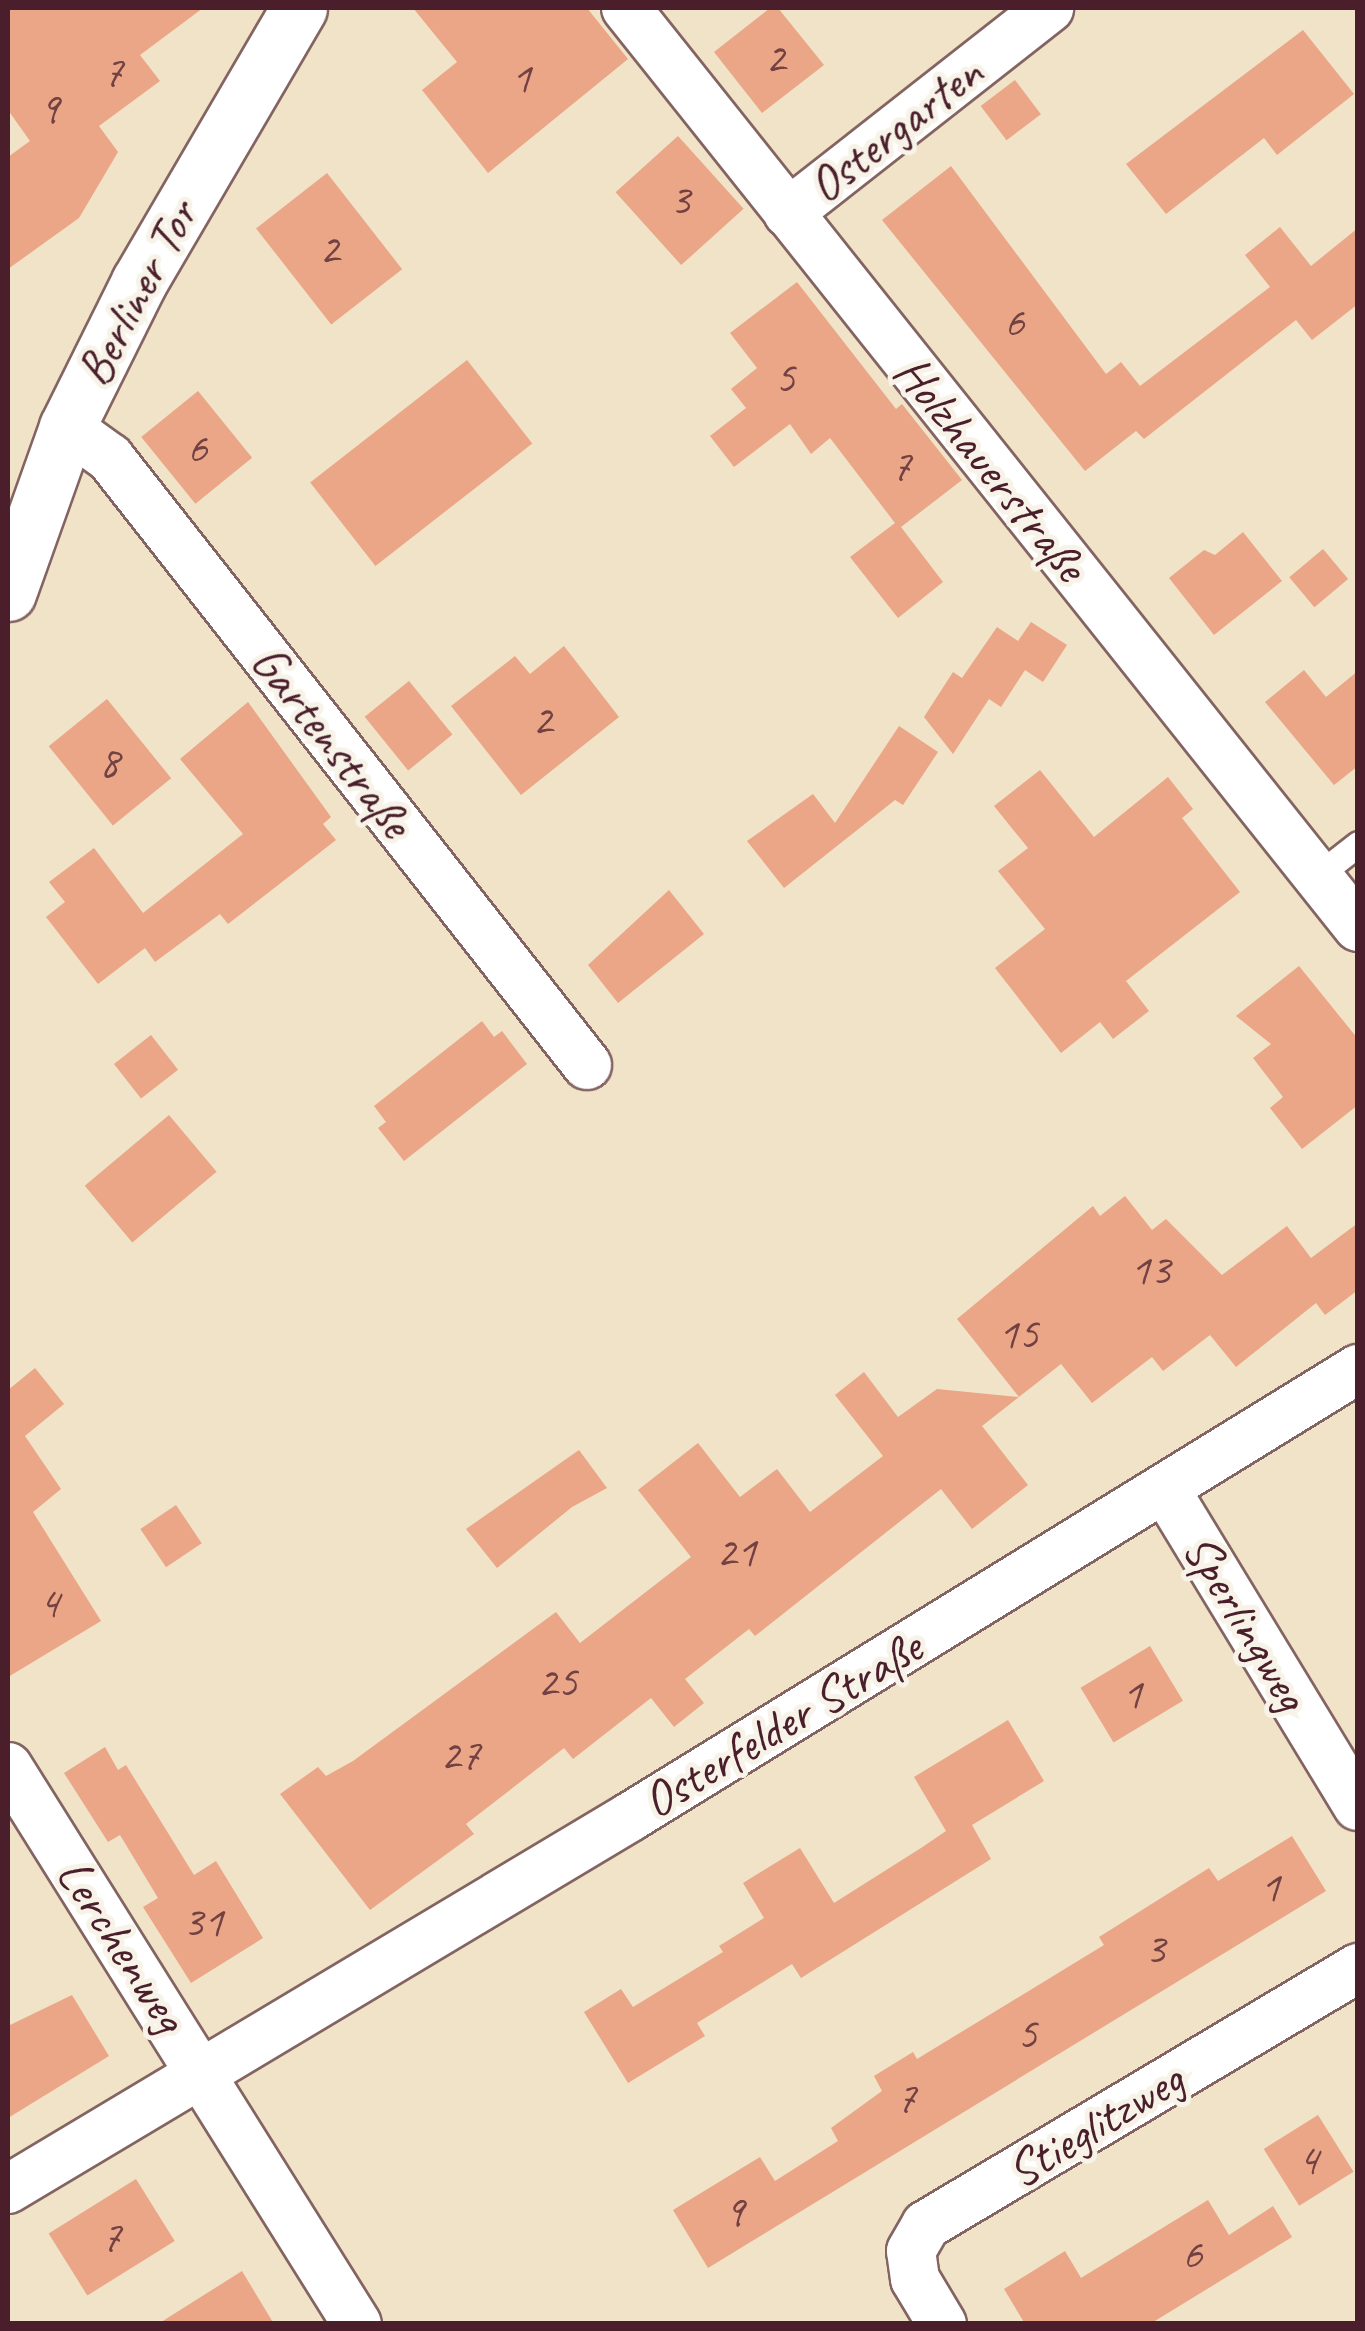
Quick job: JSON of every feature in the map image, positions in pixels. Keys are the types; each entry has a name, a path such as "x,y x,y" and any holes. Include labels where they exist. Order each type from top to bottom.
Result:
{"main road":[{"name":"Berliner Tor","path":"8,593 67,428 139,282 299,8"}],"street":[{"name":"Holzhauerstraße","path":"626,8 1358,928"},
{"name":"Ostergarten","path":"788,213 1049,8"},
{"name":"Gartenstraße","path":"67,428 110,458 587,1065"},
{"name":"Osterfelder Straße","path":"203,2073 1358,1369"},
{"name":"Sperlingweg","path":"1165,1489 1358,1806"},
{"name":"Lerchenweg","path":"8,1767 357,2324"},
{"name":"Stieglitzweg","path":"942,2324 915,2279 912,2252 926,2225 1358,1968"},
{"name":"Lerchenweg","path":"8,2189 203,2073"}],"lane":[{"path":"1317,876 1358,844"}],"building":[{"path":"8,8 203,8 140,55 160,81 99,126 118,152 79,218 8,269 8,157 30,141 8,110"},
{"path":"413,8 587,8 628,59 488,173 422,90 457,62"},
{"path":"770,8 778,8 824,65 762,113 714,52"},
{"path":"1303,30 1354,94 1277,155 1264,138 1166,214 1126,164"},
{"path":"1015,80 1041,114 1007,140 981,106"},
{"path":"678,136 744,209 681,265 616,192"},
{"path":"951,166 1106,374 1121,362 1140,386 1270,287 1245,255 1280,227 1311,266 1358,228 1358,304 1312,340 1296,320 1144,439 1136,431 1085,471 882,220"},
{"path":"327,173 402,269 331,325 256,228"},
{"path":"797,282 896,409 902,404 962,480 901,527 943,582 898,618 850,557 895,523 830,438 811,454 790,424 734,467 710,436 746,408 731,389 757,368 730,333"},
{"path":"467,360 532,444 375,566 310,483"},
{"path":"198,391 252,458 195,504 141,437"},
{"path":"1243,532 1282,581 1214,635 1169,578 1204,550 1215,555"},
{"path":"1323,549 1348,579 1314,607 1289,577"},
{"path":"1031,622 1067,645 1043,682 1025,670 1001,707 989,699 953,754 924,717 953,672 962,678 997,627 1018,641"},
{"path":"564,646 619,717 521,795 451,706 515,656 530,674"},
{"path":"1304,670 1326,697 1358,671 1358,766 1334,785 1265,702"},
{"path":"409,681 452,735 408,770 365,717"},
{"path":"107,699 171,778 113,825 49,746"},
{"path":"248,702 331,817 323,824 336,840 228,924 220,914 155,962 145,948 98,984 46,917 65,902 49,882 94,848 143,913 243,834 180,759"},
{"path":"899,726 938,752 903,805 895,800 784,888 747,841 813,794 835,823"},
{"path":"1040,770 1094,837 1168,777 1193,809 1182,818 1240,892 1126,981 1149,1011 1113,1039 1100,1022 1061,1053 995,968 1045,929 998,871 1028,848 994,806"},
{"path":"669,890 704,934 618,1003 588,965"},
{"path":"1299,966 1358,1039 1358,1105 1302,1149 1270,1108 1283,1097 1253,1058 1271,1044 1236,1016"},
{"path":"482,1021 494,1037 502,1031 527,1064 404,1161 378,1128 386,1122 374,1106"},
{"path":"151,1035 178,1070 141,1099 114,1064"},
{"path":"169,1115 217,1172 132,1242 85,1186"},
{"path":"1125,1196 1152,1230 1166,1219 1222,1275 1287,1226 1311,1258 1358,1223 1358,1290 1325,1315 1316,1303 1236,1367 1210,1335 1163,1371 1152,1357 1092,1403 1061,1364 1019,1397 957,1319 1093,1206 1100,1216"},
{"path":"35,1368 64,1404 25,1436 61,1489 33,1512 101,1621 8,1677 8,1390"},
{"path":"864,1372 898,1417 937,1389 1019,1397 982,1426 1028,1485 972,1529 941,1489 755,1636 749,1629 685,1679 704,1703 674,1727 651,1698 573,1759 564,1748 466,1824 474,1834 370,1910 280,1794 318,1767 326,1776 353,1761 556,1612 580,1643 691,1557 638,1490 698,1443 740,1497 777,1469 810,1512 883,1456 835,1395"},
{"path":"579,1450 607,1488 572,1507 497,1568 466,1529"},
{"path":"176,1505 202,1543 166,1567 140,1529"},
{"path":"1150,1646 1183,1701 1114,1743 1081,1688"},
{"path":"1008,1720 1044,1781 972,1825 991,1859 801,1978 792,1964 697,2023 705,2036 628,2083 584,2012 621,1989 633,2007 723,1952 719,1946 764,1918 743,1883 800,1848 834,1903 946,1831 914,1777"},
{"path":"105,1747 118,1770 126,1765 194,1875 216,1861 263,1938 191,1983 143,1907 158,1898 120,1835 108,1842 64,1773"},
{"path":"1292,1836 1326,1891 708,2268 673,2210 760,2157 775,2181 838,2141 831,2128 882,2091 874,2076 913,2052 917,2059 1104,1945 1099,1937 1209,1868 1218,1881"},
{"path":"72,1995 109,2056 8,2118 8,2026"},
{"path":"1318,2115 1354,2172 1299,2206 1264,2149"},
{"path":"136,2179 175,2241 87,2295 49,2234"},
{"path":"1208,2200 1229,2235 1273,2206 1292,2237 1150,2324 1025,2324 1004,2289 1065,2251 1081,2278"},
{"path":"242,2271 274,2324 158,2324"}]}
